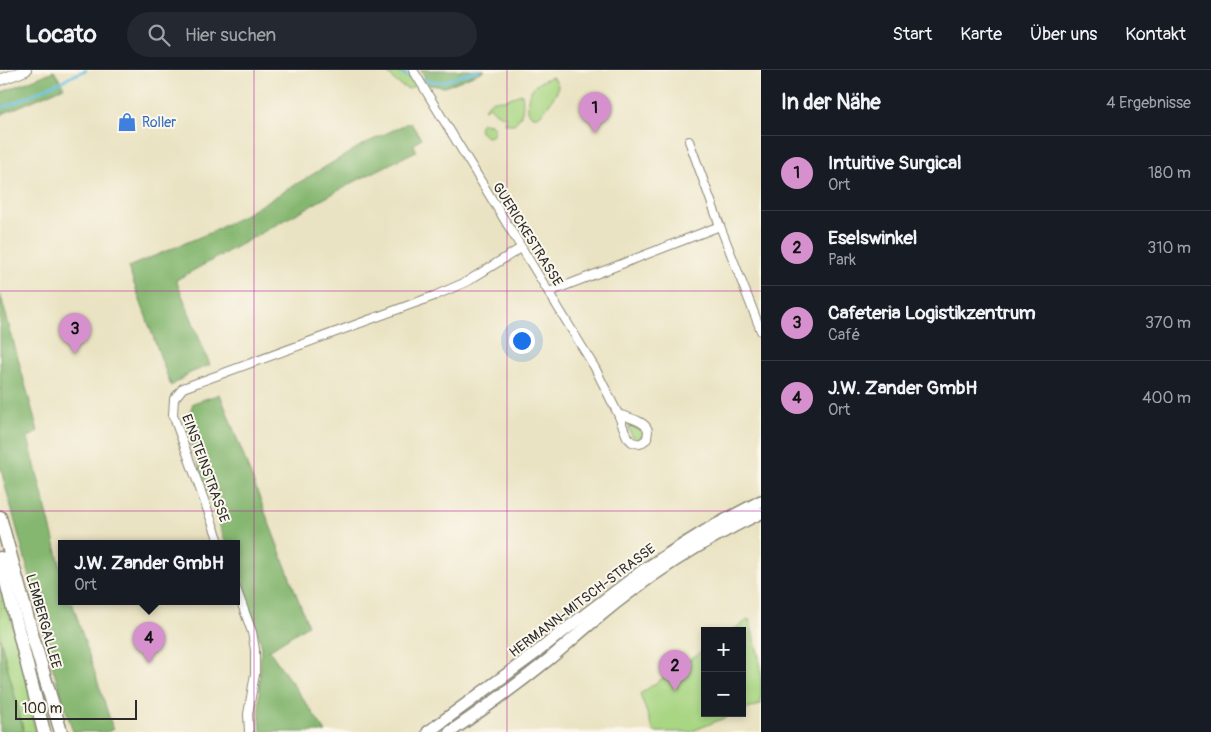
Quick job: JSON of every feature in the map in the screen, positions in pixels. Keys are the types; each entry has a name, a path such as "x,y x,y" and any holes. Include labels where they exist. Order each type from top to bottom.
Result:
{"main road":[{"name":"HERMANN-MITSCH-STRASSE","path":"428,732 653,564 710,528 761,502"},
{"name":"HERMANN-MITSCH-STRASSE","path":"450,732 549,659 595,620 661,570 712,538 761,513"},
{"name":"LEMBERGALLEE","path":"0,517 61,732"},
{"name":"LEMBERGALLEE","path":"0,558 44,732"},
{"path":"457,711 465,721"}],"street":[{"path":"0,80 26,70"},
{"name":"GUERICKESTRASSE","path":"414,72 595,368 618,414"},
{"path":"689,141 761,331"},
{"path":"549,292 720,226"},
{"name":"EINSTEINSTRASSE","path":"219,540 173,415 174,399 183,388 434,296 466,282 522,248"},
{"path":"240,599 249,624 255,650 254,674 248,714 249,732"}],"green space":[{"path":"386,70 403,70 414,86 409,89 402,86"},
{"path":"421,70 485,70 445,87 429,85"},
{"path":"54,71 64,87 0,115 0,93"},
{"path":"551,77 554,78 558,85 557,92 545,110 538,116 532,116 528,111 530,93 540,82"},
{"path":"522,94 522,110 514,124 505,124 506,117 496,113 489,106 484,108 493,100 504,100"},
{"path":"410,122 421,138 414,145 416,151 354,182 176,280 210,365 190,373 171,386 128,267 214,231 362,145"},
{"path":"484,123 494,127 494,134 492,136 487,137 480,132 479,128"},
{"path":"0,293 38,431 28,438 58,556 58,605 73,605 113,729 108,732 73,732 48,653 0,466"},
{"path":"220,394 308,625 269,650 326,732 261,732 259,704 261,643 240,582 240,540 225,540 185,427 193,403"},
{"path":"629,424 640,426 644,433 643,436 637,439 632,436"},
{"path":"0,577 29,688 31,713 36,732 24,732 0,638"},
{"path":"615,596 562,642 482,704 481,702"},
{"path":"749,619 761,666 761,704 746,710 746,627 738,627"},
{"path":"0,638 24,732 0,732"},
{"path":"701,652 701,717 727,717 690,732 654,732 640,694"}],"waterway":[{"path":"0,109 86,70"},
{"path":"393,70 416,78"},
{"path":"422,79 443,82 478,70"}],"place":[{"name":"Roller","path":"127,122"},
{"name":"Intuitive Surgical","path":"595,133"},
{"name":"Cafeteria Logistikzentrum","path":"75,354"},
{"name":"J.W. Zander GmbH","path":"149,663"},
{"name":"Eselswinkel","path":"675,691"}]}
